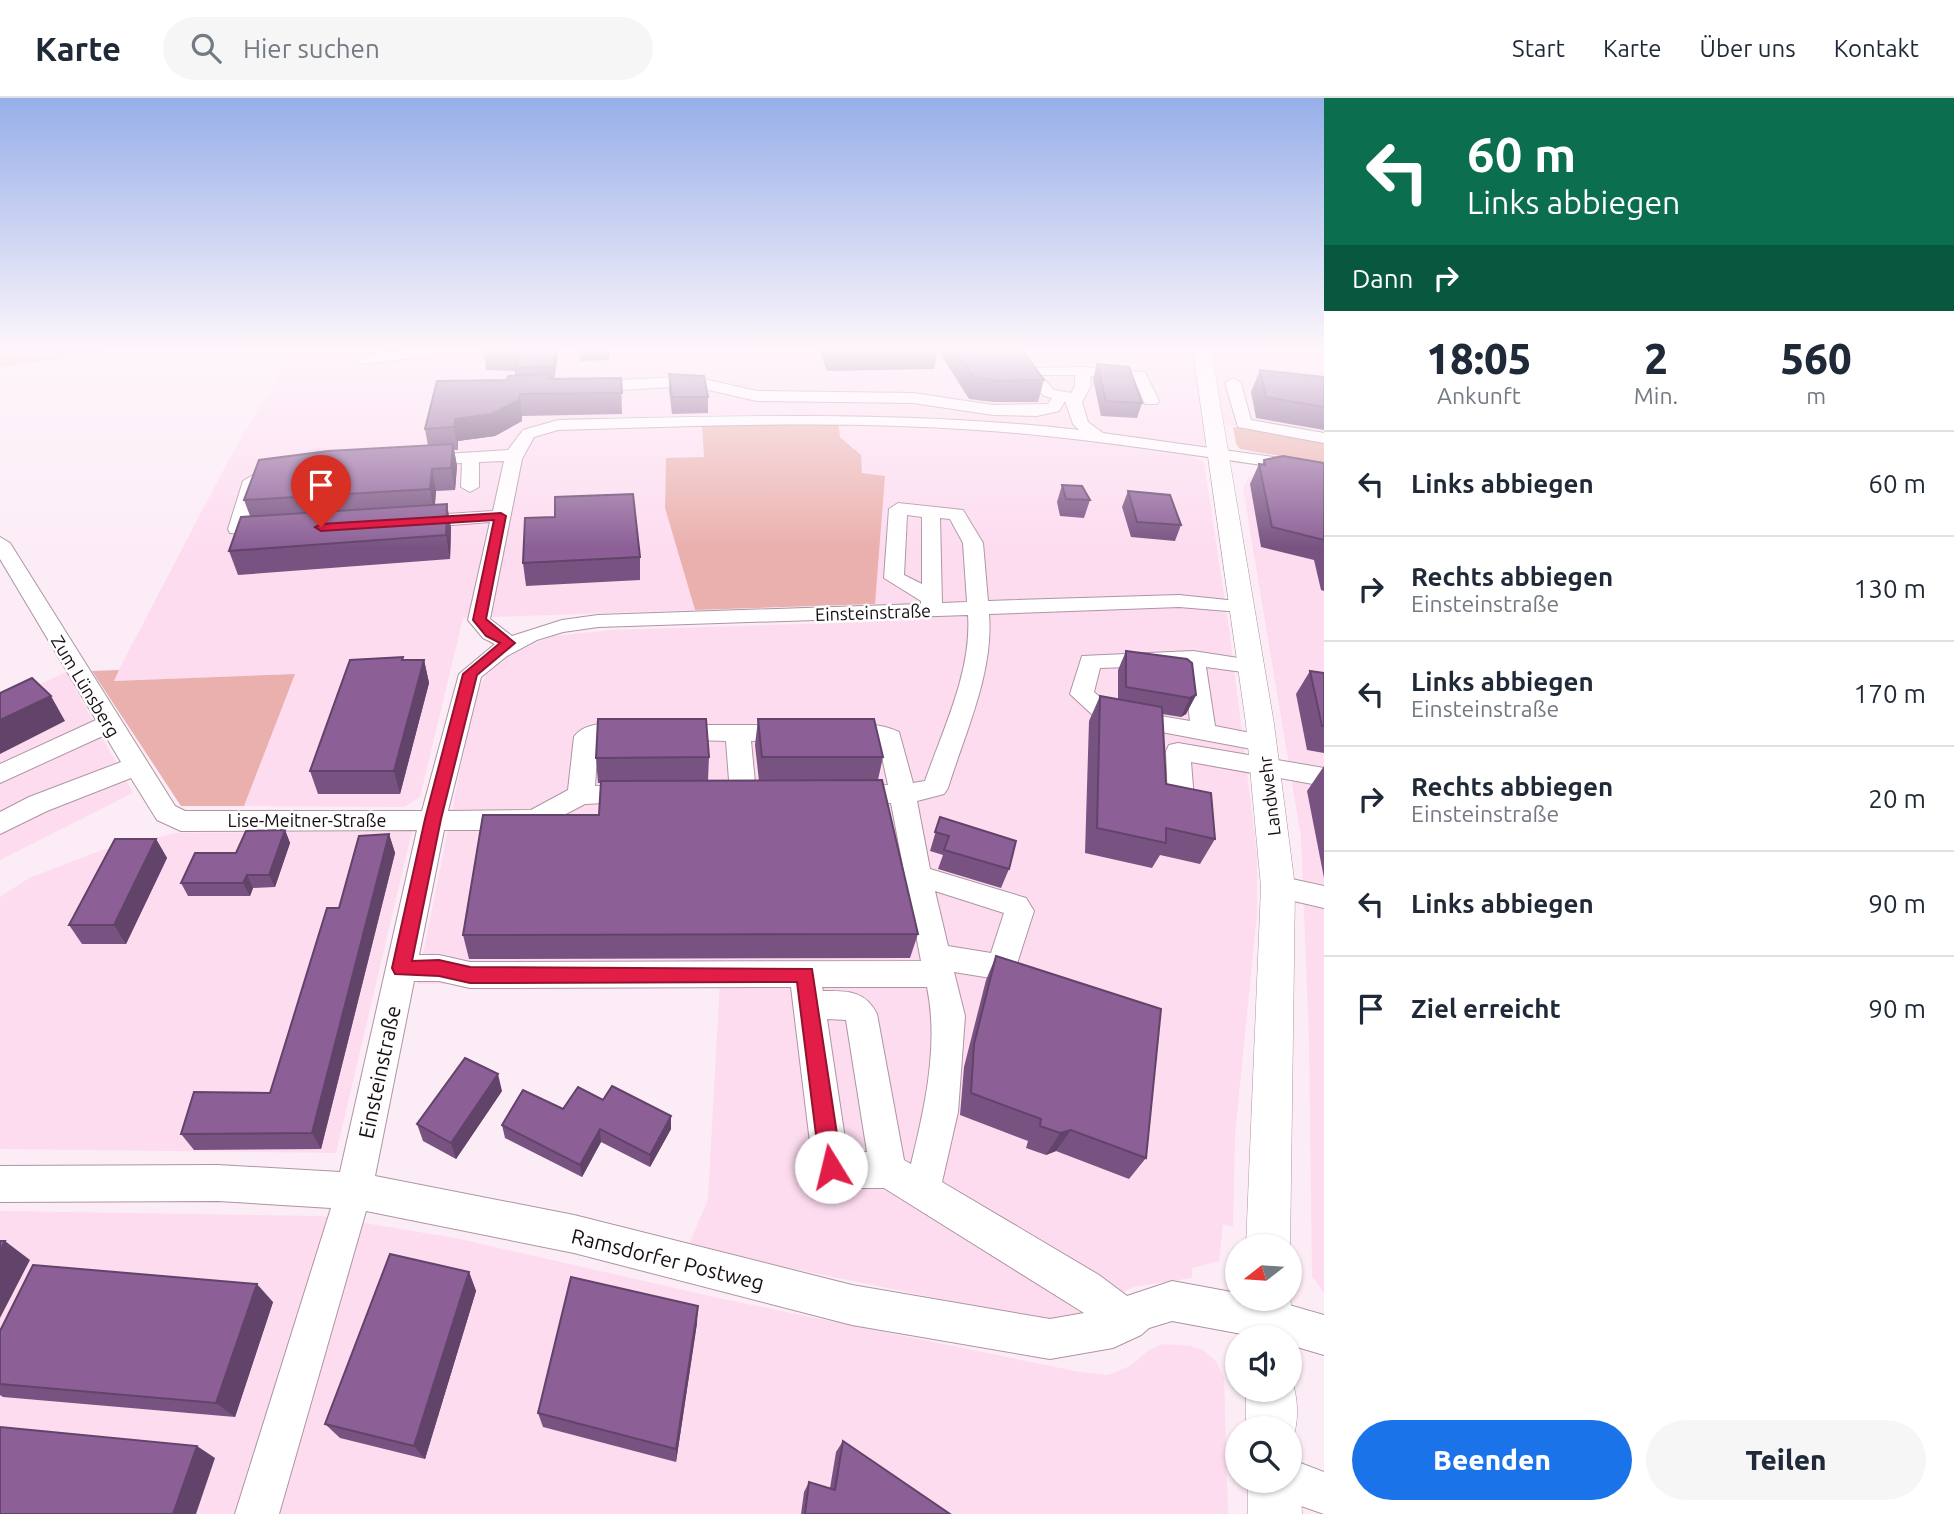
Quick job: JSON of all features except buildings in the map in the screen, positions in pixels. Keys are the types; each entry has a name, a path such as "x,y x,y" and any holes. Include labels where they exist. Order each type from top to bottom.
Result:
{"main road":[{"name":"Landwehr","path":"1212,416 1264,754 1278,887 1269,1234"},
{"path":"1274,1493 1275,1514"}],"street":[{"path":"1077,416 1101,440"},
{"path":"1242,416 1244,424 1324,438"},
{"path":"509,643 491,633 479,620 514,455 519,439 535,429 558,425 818,419 977,425 1324,469"},
{"path":"399,461 514,455"},
{"path":"470,487 471,457"},
{"path":"1223,490 1241,471 1279,463"},
{"path":"276,472 254,478 237,529 244,532 285,529"},
{"path":"825,793 903,794 935,788 971,680 979,634 980,608 973,543 956,514 898,509 894,578 931,604"},
{"path":"931,512 931,604"},
{"path":"395,523 501,516"},
{"name":"Zum Lünsberg","path":"0,543 166,813 181,821"},
{"name":"Einsteinstraße","path":"257,1514 354,1191 433,819 470,674 509,643 568,624 598,621 931,604 980,608 1179,601 1240,606"},
{"path":"1193,658 1205,732"},
{"path":"1250,666 1193,658 1090,661 1082,694 1106,713 1205,732 1324,777"},
{"path":"0,774 109,724"},
{"path":"738,733 743,793"},
{"path":"662,794 581,795 585,740 590,734 886,734 894,751 918,878 949,1016 942,1112 922,1191"},
{"path":"1181,799 1178,751 1264,754"},
{"path":"0,824 38,804 136,766"},
{"path":"716,793 773,793"},
{"name":"Lise-Meitner-Straße","path":"181,821 535,820 581,795"},
{"path":"401,968 439,968 470,975 807,990 937,965 1003,964 1019,911 1010,902 918,878"},
{"path":"1278,887 1324,897"},
{"path":"807,990 831,1167 835,1170 888,1170 1085,1289 1127,1321"},
{"path":"807,990 852,1004 861,1014 888,1170"},
{"name":"Ramsdorfer Postweg","path":"0,1184 218,1183 354,1191 574,1234 852,1306 1049,1339 1113,1328 1139,1311 1172,1301 1269,1318 1324,1335"},
{"path":"1302,1485 1324,1494"}],"shaded area":[{"path":"254,416 1324,416 1324,439 1204,421 1206,448 863,417 702,419 704,457 666,459 665,508 695,610 463,618 420,797 404,807 244,806 294,674 113,681"},
{"path":"838,422 974,429 1099,442 1187,454 1204,462 1229,628 1257,854 1257,914 1235,1135 1233,1227 1223,1224 1219,1261 1192,1268 1192,1278 1132,1287 1091,1315 1069,1322 1037,1319 688,1247 708,1199 720,981 417,984 475,696 486,675 505,656 553,636 611,630 872,622 875,604 862,474 854,448 840,437"},
{"path":"838,422 840,437 861,455 862,473 885,476 875,604 695,610 665,508 666,458 704,457 702,425"},
{"path":"1233,427 1324,440 1324,464 1240,449 1236,444"},
{"path":"1261,471 1324,477 1324,1293 1312,1276 1309,1039 1301,837 1243,489 1248,478"},
{"path":"119,670 114,681 295,674 244,806 181,806 92,671"},
{"path":"66,672 133,793 0,860 0,703"},
{"path":"412,831 336,1153 0,1149 0,897 29,878 102,850 176,833"},
{"path":"0,1211 322,1216 455,1238 723,1299 1080,1372 1108,1375 1130,1366 1149,1350 1163,1344 1191,1346 1203,1350 1216,1361 1224,1377 1225,1493 1227,1493 1228,1514 0,1514"}],"route":[{"path":"321,527 501,516 479,620 491,633 509,643 488,657 470,674 433,819 401,968 439,968 470,975 805,974 831,1167"}]}
